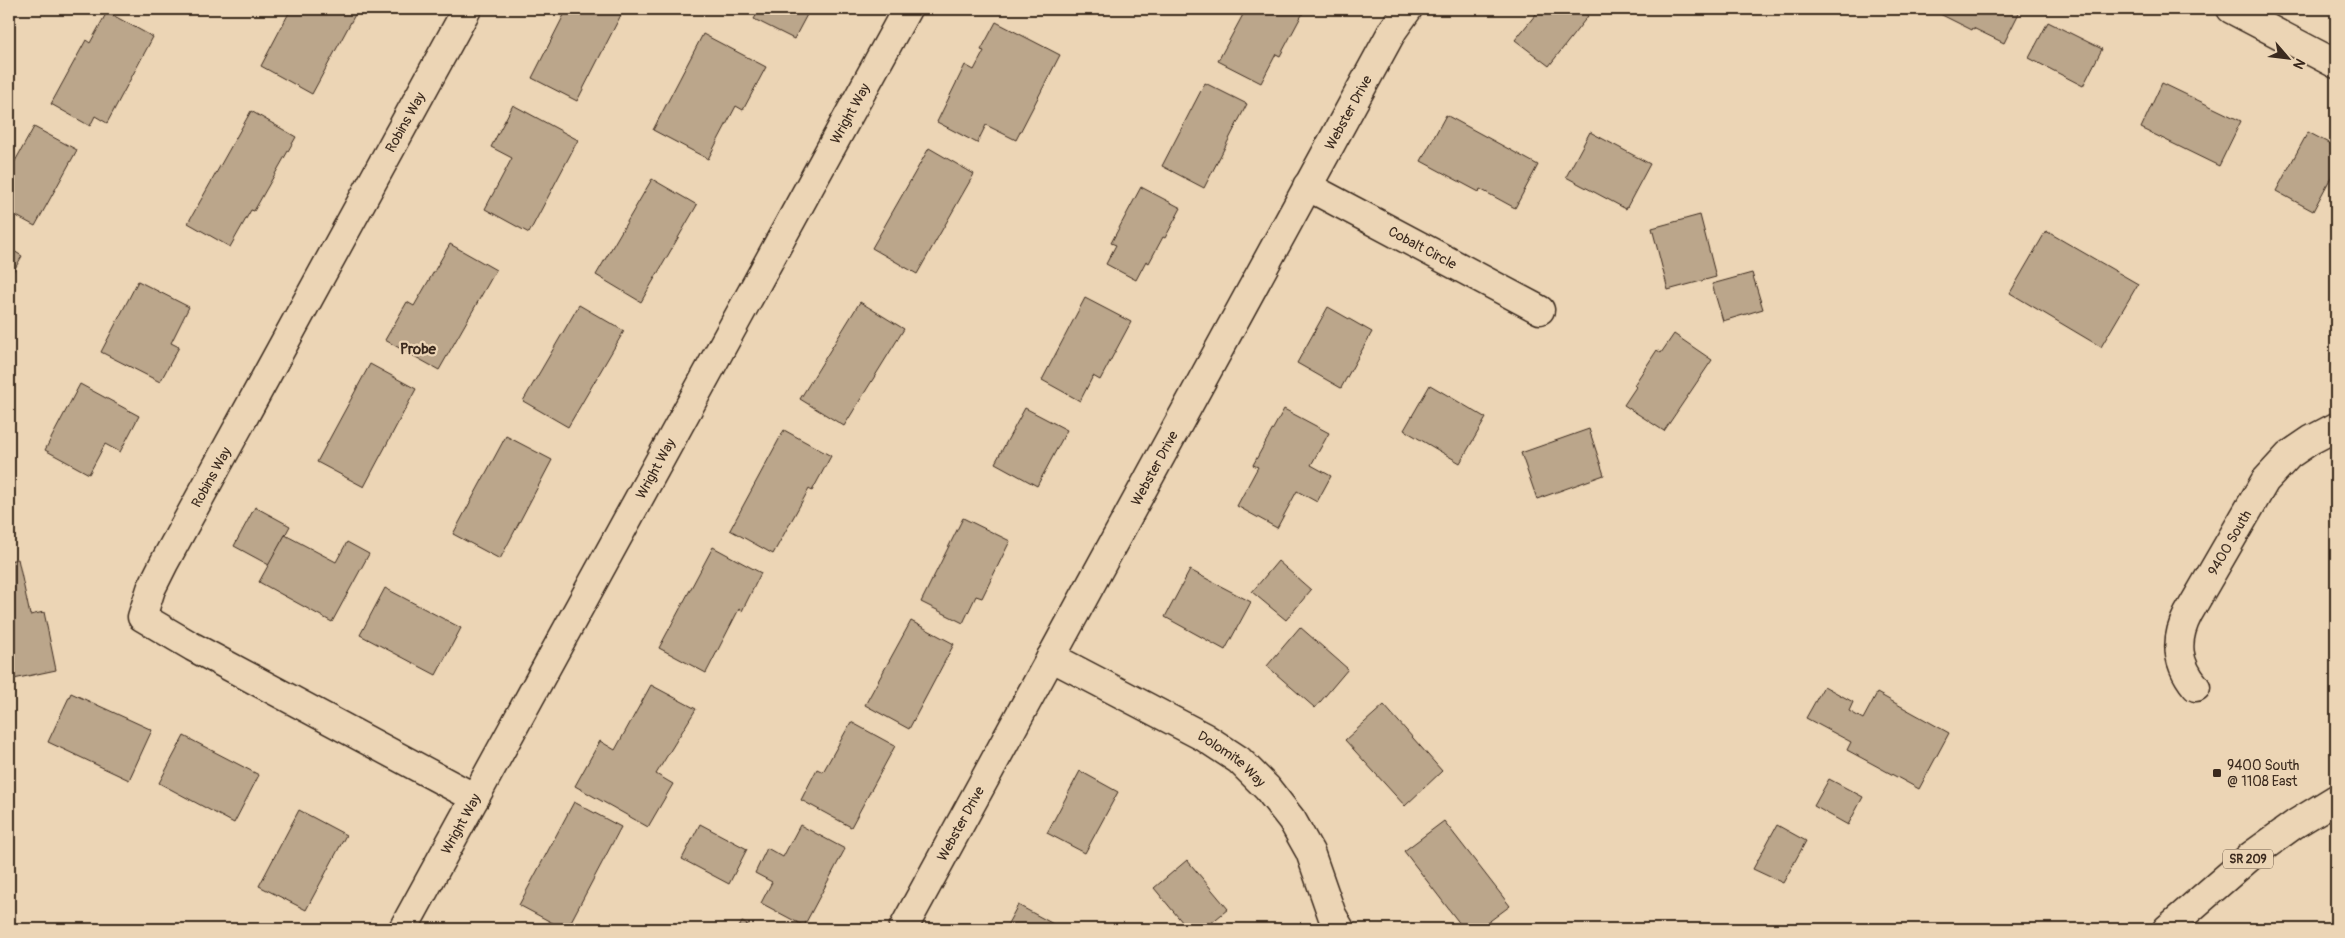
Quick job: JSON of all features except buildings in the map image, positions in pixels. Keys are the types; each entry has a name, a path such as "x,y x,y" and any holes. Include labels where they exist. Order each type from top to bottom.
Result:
{"street":[{"name":"Robins Way","path":"467,9 164,563 151,589 142,617 193,648 475,798"},
{"name":"Wright Way","path":"403,929 906,9"},
{"name":"Webster Drive","path":"903,929 1307,186 1393,30 1408,9"},
{"path":"2231,9 2336,64"},
{"name":"Cobalt Circle","path":"1307,186 1540,310"},
{"name":"9400 South","path":"2196,687 2181,665 2178,652 2182,626 2188,614 2265,480 2289,455 2336,426"},
{"name":"Dolomite Way","path":"1051,657 1204,737 1239,760 1267,788 1292,820 1310,852 1332,914 1340,929"},
{"name":"SR 209","path":"2167,929 2252,855 2295,824 2336,799"}],"place":[{"name":"9400 South @ 1108 East","path":"2217,773"}],"district":[{"name":"Probe","path":"418,349"}]}
